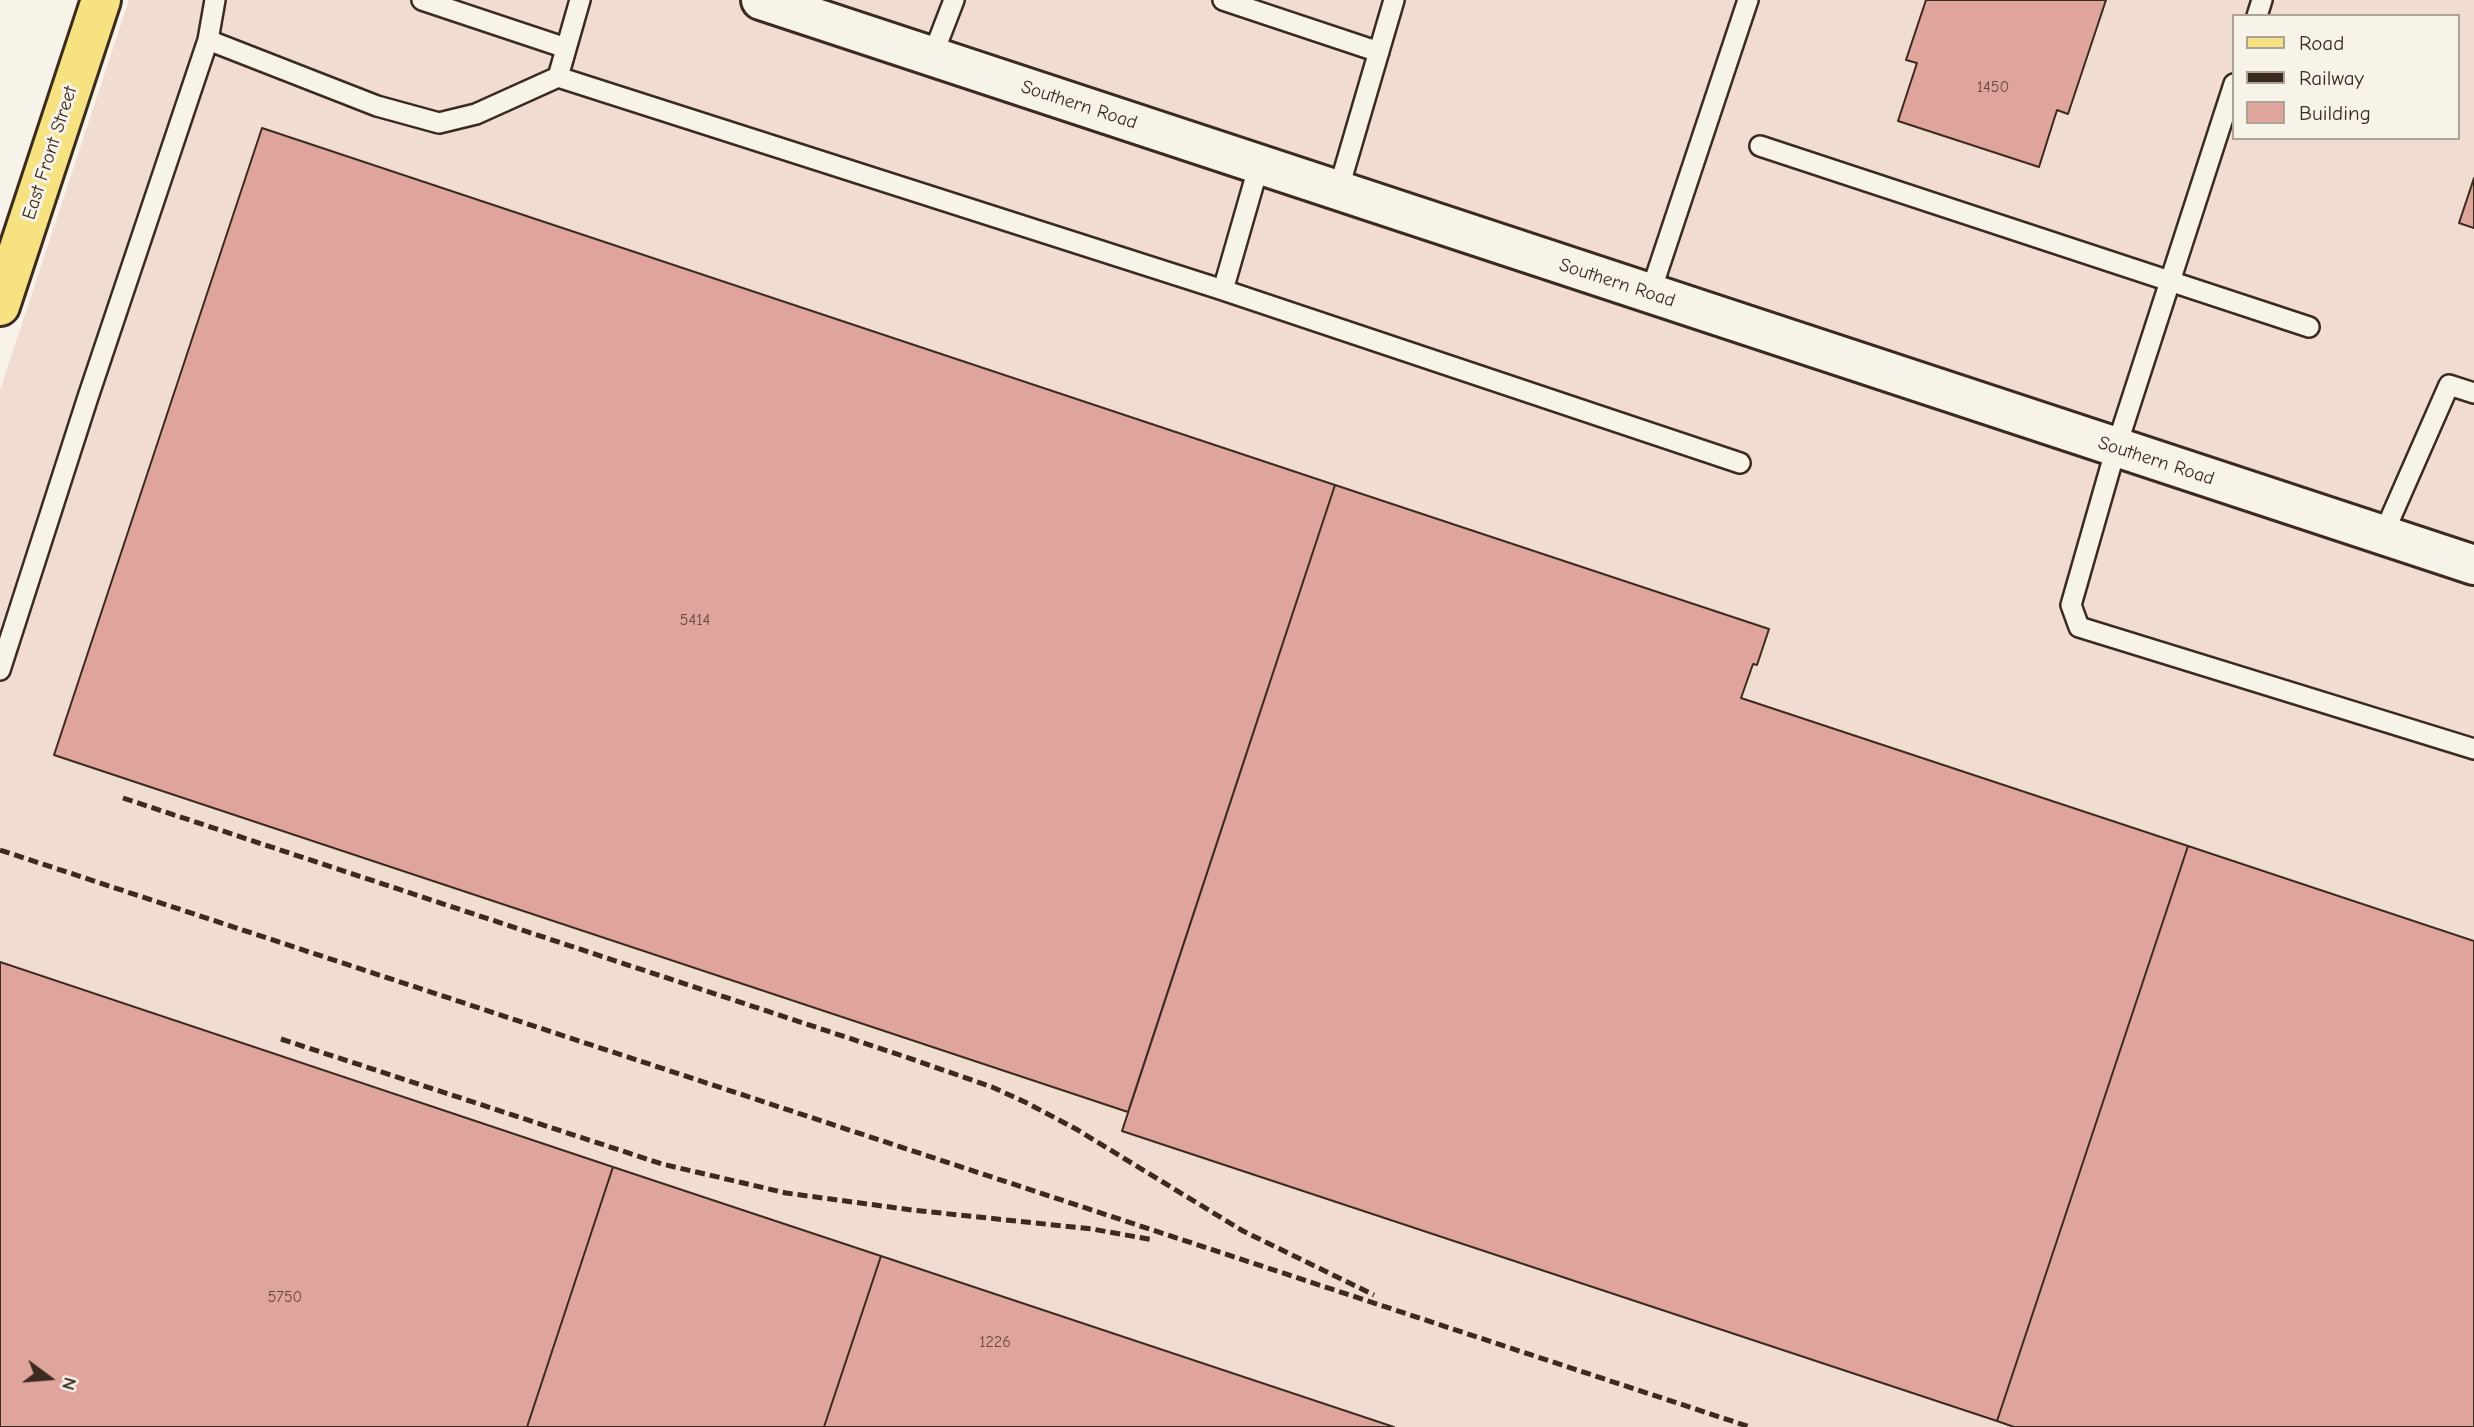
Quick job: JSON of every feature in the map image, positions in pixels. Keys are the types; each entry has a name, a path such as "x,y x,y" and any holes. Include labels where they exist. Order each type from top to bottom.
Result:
{"main road":[{"name":"East Front Street","path":"0,306 101,0"}],"street":[{"name":"Southern Road","path":"762,0 2474,565"}],"lane":[{"path":"0,670 92,384 208,40 215,0"},
{"path":"422,0 566,48"},
{"path":"558,77 580,0"},
{"path":"932,57 954,0"},
{"path":"1223,0 1379,52"},
{"path":"1338,191 1394,0"},
{"path":"1650,293 1748,0"},
{"path":"208,40 377,106 439,123 476,114 558,77 1223,290 1740,463"},
{"path":"2232,90 2116,447 2071,605 2079,627 2474,749"},
{"path":"1760,146 2309,327"},
{"path":"1223,290 1259,165"},
{"path":"2383,535 2449,385 2474,393"}],"shaded area":[{"path":"129,0 2474,0 2474,1427 0,1427 0,390"}],"building":[{"path":"1926,0 2106,0 2068,114 2057,110 2039,167 1898,121 1917,63 1906,60"},
{"path":"262,128 1335,485 1128,1112 54,755"},
{"path":"2474,178 2474,228 2459,223"},
{"path":"1335,485 1769,629 1757,665 1753,664 1741,698 2188,846 1997,1421 1122,1131"},
{"path":"2188,846 2474,941 2474,1427 2014,1427 1997,1421"},
{"path":"0,962 613,1167 527,1427 0,1427"},
{"path":"613,1167 881,1256 824,1427 527,1427"},
{"path":"881,1256 1394,1427 824,1427"}],"railway":[{"path":"123,798 992,1087 1076,1129 1243,1231 1374,1295"},
{"path":"0,850 1750,1427"},
{"path":"281,1039 662,1164 786,1193 912,1210 1092,1229 1154,1240"}]}
